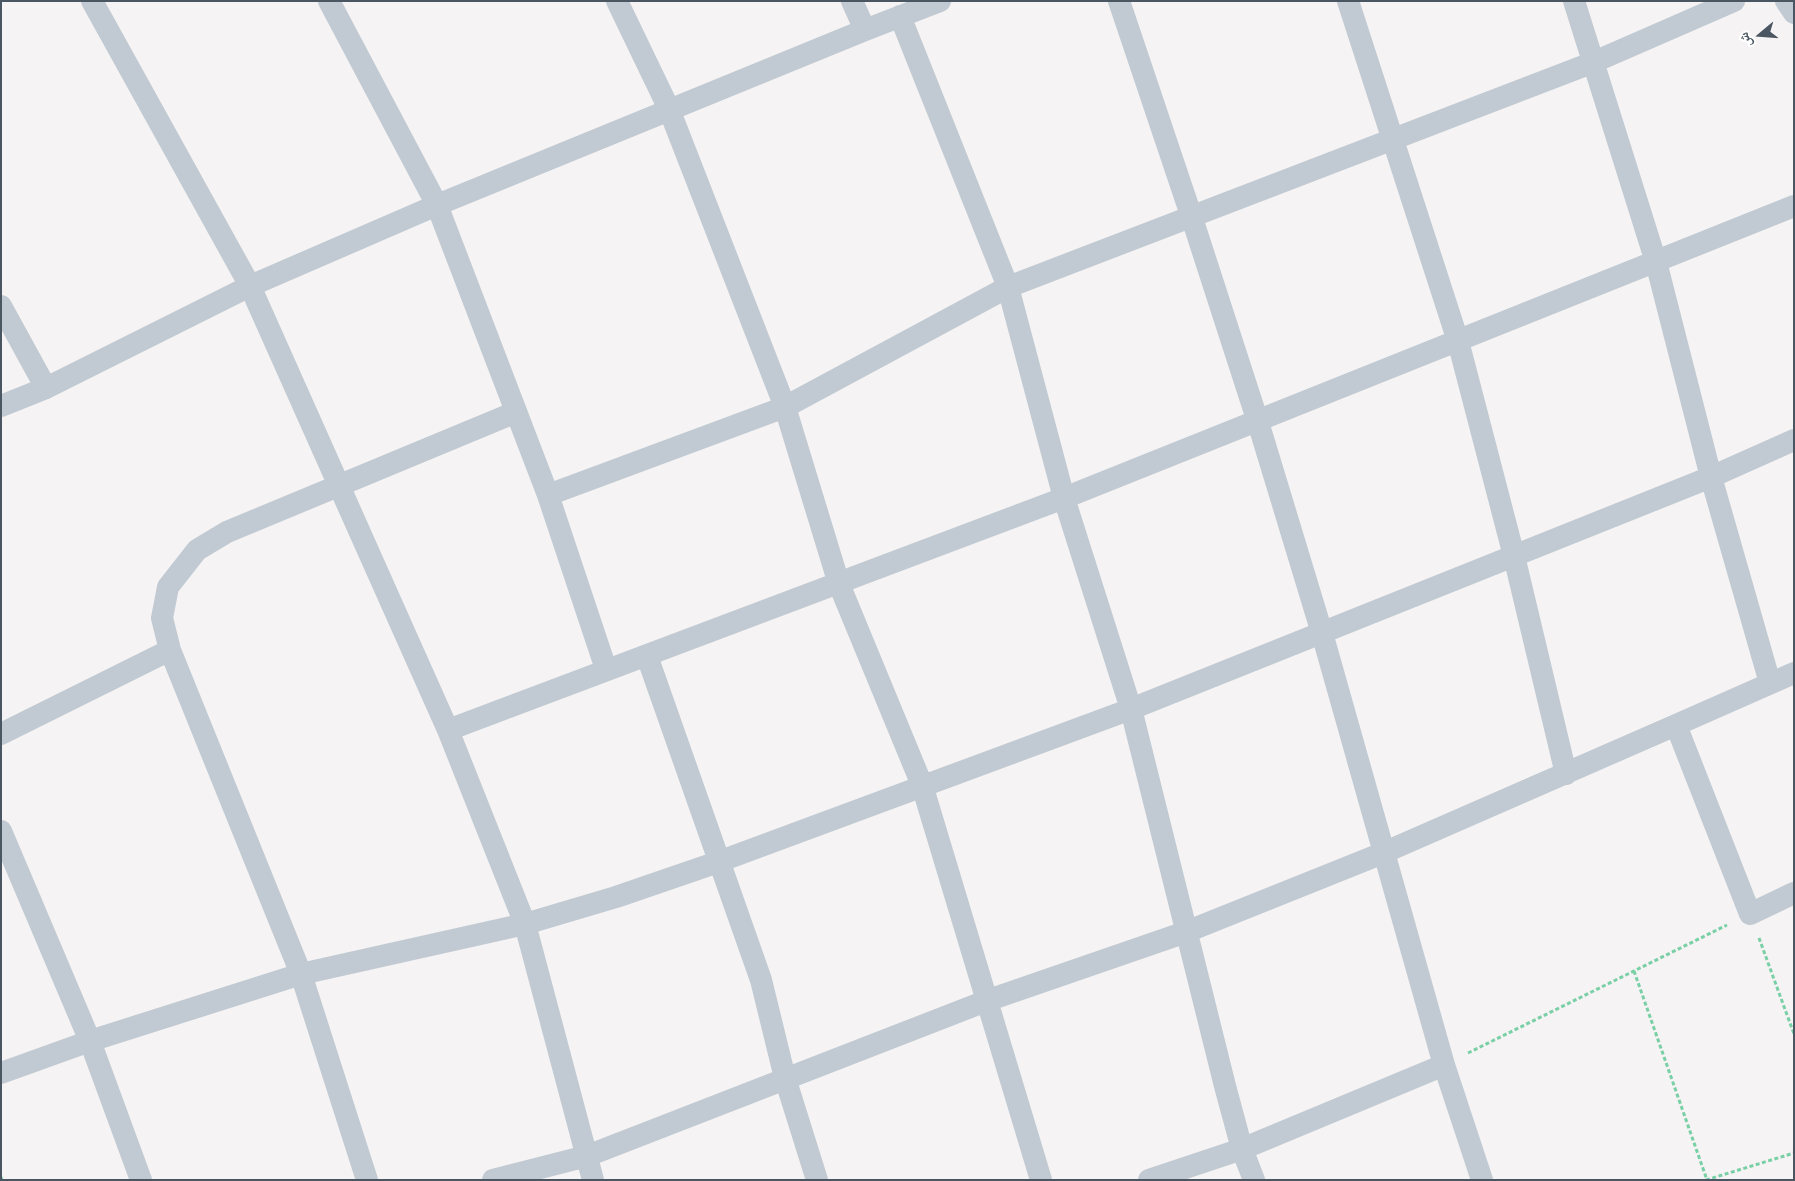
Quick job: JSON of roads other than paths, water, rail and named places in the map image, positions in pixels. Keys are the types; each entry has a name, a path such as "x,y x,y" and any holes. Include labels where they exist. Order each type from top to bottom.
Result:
{"street":[{"path":"92,1 250,286 448,730 525,924 593,1180"},
{"path":"329,1 437,205 548,495 606,669"},
{"path":"618,1 669,109 785,407 839,584 922,785 1041,1180"},
{"path":"852,1 865,30"},
{"path":"1,406 46,388 250,286 437,205 669,109 940,1"},
{"path":"1119,1 1258,422 1322,633 1444,1065 1482,1180"},
{"path":"1348,1 1395,140 1458,341 1514,556 1566,774"},
{"path":"1574,1 1656,262 1711,477 1770,683"},
{"path":"548,495 785,407 1008,287 1191,215 1395,140 1594,62 1734,1"},
{"path":"1786,1 1794,13"},
{"path":"900,16 1008,287 1064,498 1131,709 1242,1149 1254,1180"},
{"path":"448,730 1064,498 1794,206"},
{"path":"1,306 46,388"},
{"path":"367,1180 301,974 170,650 162,618 168,587 197,550 227,532 516,412"},
{"path":"1,1073 90,1041 301,974 525,924 616,897 718,862 1131,709 1711,477 1794,440"},
{"path":"1,734 170,650"},
{"path":"647,656 761,980 785,1078 817,1180"},
{"path":"493,1180 587,1156 986,1001 1186,932 1383,853 1794,673"},
{"path":"1676,725 1750,914 1794,893"},
{"path":"1,830 90,1041 141,1180"},
{"path":"1149,1180 1242,1149 1444,1065"}]}
